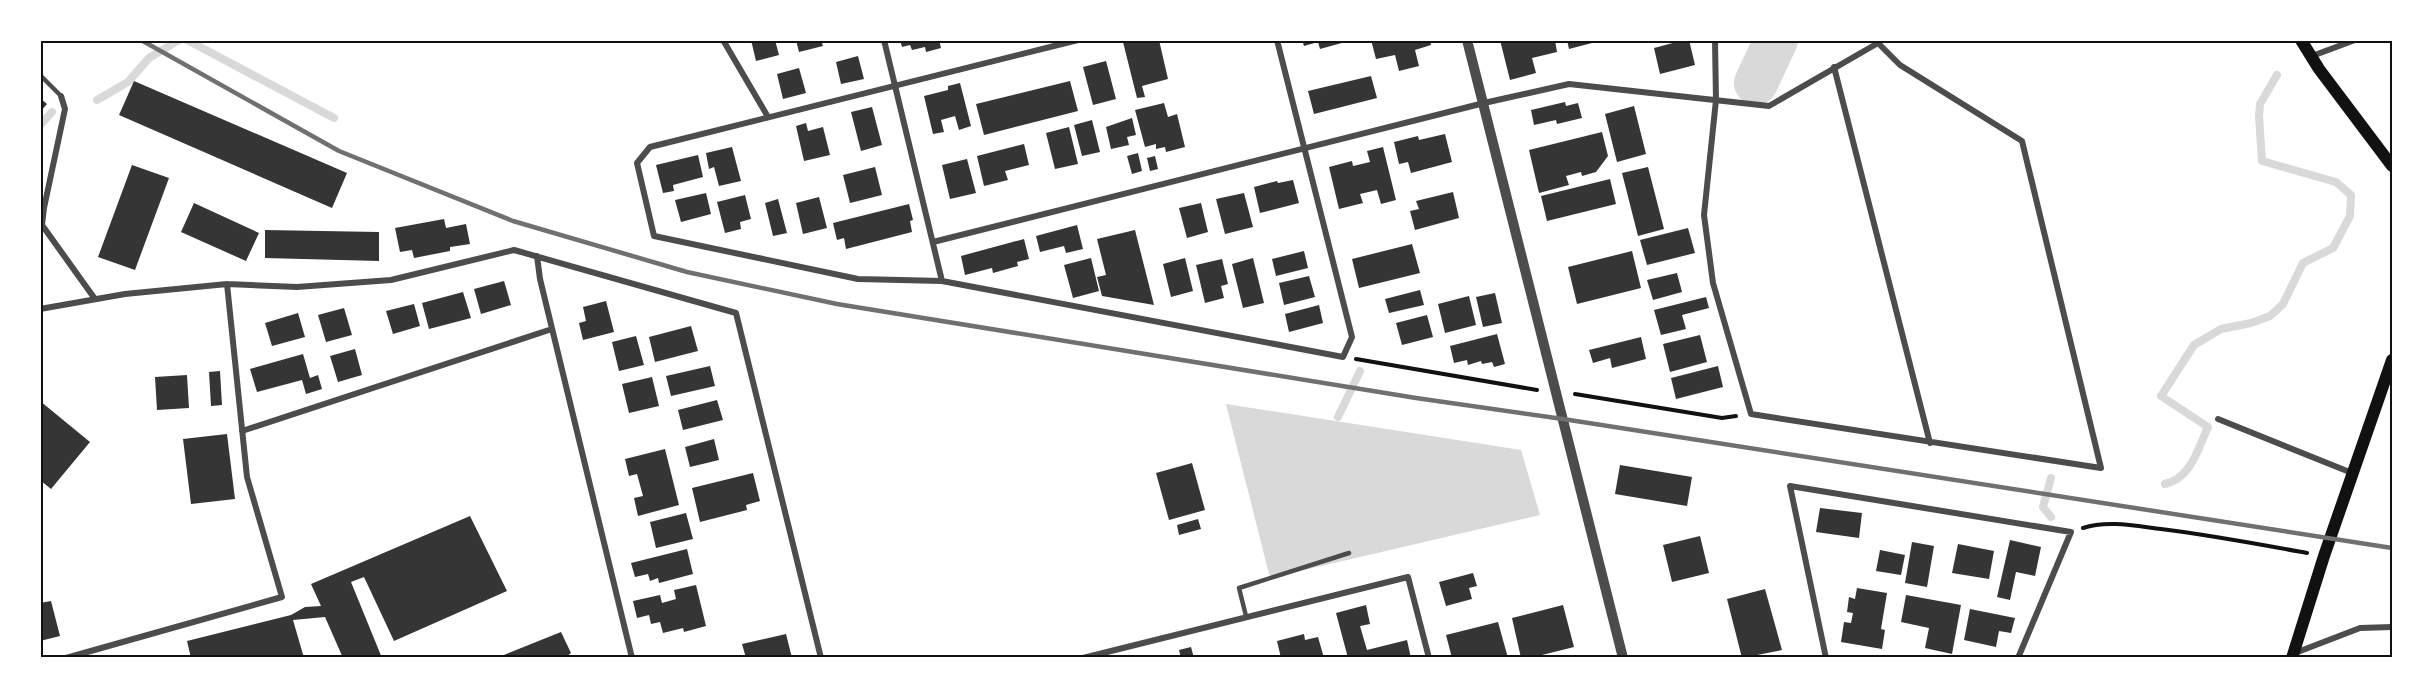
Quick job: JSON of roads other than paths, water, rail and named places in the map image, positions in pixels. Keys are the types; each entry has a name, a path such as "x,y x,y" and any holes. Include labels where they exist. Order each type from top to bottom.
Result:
{"main road":[{"path":"2301,40 2311,57 2392,166"},
{"path":"2293,655 2324,556 2392,360"}],"street":[{"path":"723,40 768,117"},
{"path":"884,40 942,281"},
{"path":"1078,40 650,147 638,163 654,236 858,279 942,281 1343,357 1352,336 1277,40"},
{"path":"1467,40 1623,657"},
{"path":"933,242 1484,103 1569,84 1716,100 1769,106 1878,43 1900,64 2022,141 2101,468 1751,414 1713,284 1704,215 1716,100 1715,40"},
{"path":"2311,57 2355,40"},
{"path":"1834,67 1930,443"},
{"path":"61,96 65,109 42,225 95,299"},
{"path":"40,309 95,299 227,284 297,287 391,280 514,250 736,313 821,657"},
{"path":"537,256 552,329 632,657"},
{"path":"66,657 282,597 247,477 227,284"},
{"path":"242,431 552,329"},
{"path":"2218,419 2353,473"},
{"path":"1826,657 1790,486 2071,532 2018,657"},
{"path":"1083,657 1408,577 1429,657"},
{"path":"2293,655 2360,628 2392,627"}],"lane":[{"path":"40,75 61,96"},
{"path":"1246,616 1239,588 1349,553"}],"waterway":[{"path":"97,100 128,82 149,58 179,40"},
{"path":"187,40 334,118"},
{"path":"1756,83 1776,40"},
{"path":"2165,484 2174,481 2187,469 2208,427 2161,396 2194,345 2221,329 2251,323 2270,316 2283,304 2303,263 2333,248 2350,216 2351,195 2336,182 2262,161 2260,104 2277,75"},
{"path":"40,125 52,112"},
{"path":"1338,417 1360,371"},
{"path":"2051,478 2043,507 2051,517"}],"railway":[{"path":"141,40 339,151 513,221 687,272 837,304 1416,398 2392,548"}]}
